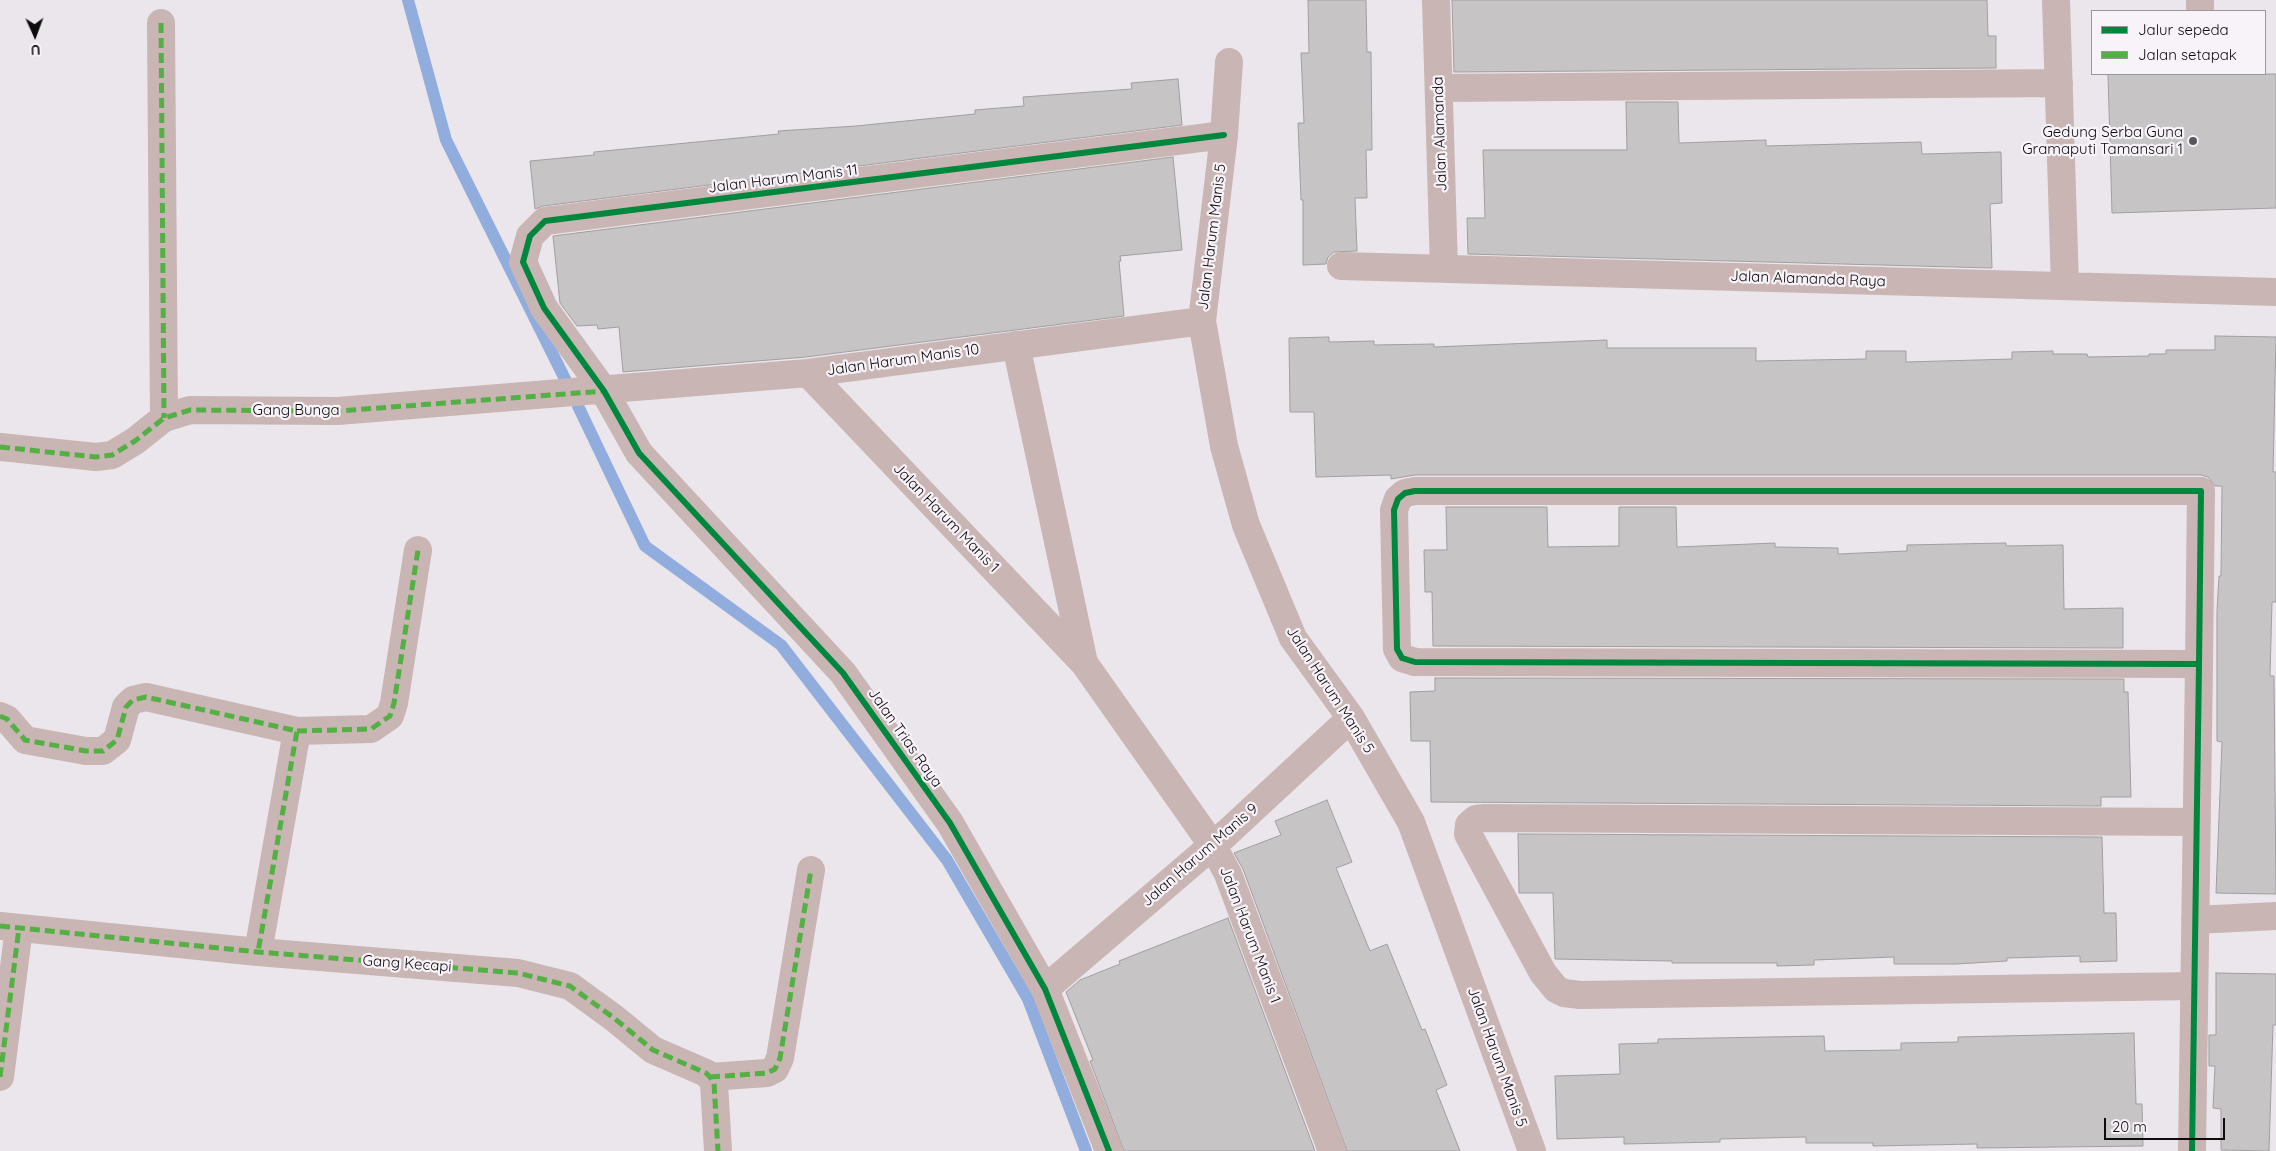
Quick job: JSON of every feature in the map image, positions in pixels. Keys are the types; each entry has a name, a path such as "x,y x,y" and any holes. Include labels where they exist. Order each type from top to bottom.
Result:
{"street":[{"name":"Jalan Alamanda","path":"1436,0 1444,269"},
{"path":"2056,0 2065,286"},
{"path":"161,23 164,418"},
{"name":"Jalan Harum Manis 5","path":"1229,62 1224,135 1202,321 1224,446 1246,526 1293,638 1351,718 1411,822 1532,1151"},
{"path":"1439,88 2058,82"},
{"name":"Jalan Harum Manis 11","path":"604,391 544,308 522,262 530,236 545,221 1224,135"},
{"name":"Jalan Alamanda Raya","path":"1341,266 2276,292"},
{"name":"Jalan Harum Manis 10","path":"604,391 808,373 1202,321"},
{"name":"Jalan Harum Manis 1","path":"1016,345 1084,663"},
{"name":"Jalan Harum Manis 1","path":"808,373 1084,663 1212,846 1228,874 1332,1151"},
{"name":"Gang Bunga","path":"0,447 96,457 112,455 135,441 164,418 190,410 338,411 604,391"},
{"name":"Jalan Trias Raya","path":"604,391 639,453 844,673 950,823 1045,989 1109,1151"},
{"path":"2192,1151 2197,822 2199,664 2201,491 1415,491 1405,493 1398,499 1394,510 1397,649 1402,658 1414,662 2199,664"},
{"path":"0,716 7,719 25,740 86,751 103,751 117,740 126,707 133,700 146,697 297,731 371,729 390,716 394,703 418,550"},
{"name":"Jalan Harum Manis 9","path":"1045,989 1212,846 1351,718"},
{"path":"258,952 297,731"},
{"path":"2194,986 1580,995 1564,993 1556,989 1543,973 1468,834 1469,825 1476,819 1485,818 2197,822"},
{"path":"718,1151 714,1083 710,1077 767,1073 775,1069 780,1058 811,870"},
{"path":"2195,920 2276,916"},
{"path":"0,1077 9,927"},
{"name":"Gang Kecapi","path":"9,927 258,952 518,973 570,986 614,1018 653,1050 706,1073 710,1077"}],"building":[{"path":"1308,0 1366,0 1367,52 1371,52 1372,150 1366,150 1367,198 1355,198 1357,251 1334,252 1328,257 1326,264 1303,265 1303,200 1301,200 1298,123 1304,123 1301,53 1309,53"},
{"path":"1452,0 1987,0 1988,36 1996,36 1996,68 1454,72"},
{"name":"Gedung Serba Guna Gramaputi Tamansari 1","path":"2276,74 2276,208 2112,213 2108,75"},
{"path":"1178,79 1182,125 543,206 535,209 530,161 594,155 594,152 779,134 778,131 856,126 975,114 975,110 1024,106 1023,97 1132,89 1131,83"},
{"path":"1626,102 1678,102 1679,143 1766,140 1766,146 1921,142 1922,154 2001,152 2002,203 1990,204 1992,268 1468,254 1467,218 1485,218 1483,150 1627,150"},
{"path":"1173,157 1182,250 1120,256 1124,316 806,357 623,372 619,327 598,329 597,325 577,326 560,303 553,236"},
{"path":"2215,336 2276,337 2273,472 2276,472 2276,602 2272,602 2270,676 2274,676 2276,894 2216,893 2222,742 2217,741 2217,611 2219,576 2221,576 2222,486 2215,486 2208,477 2201,475 1415,475 1391,479 1391,475 1316,477 1314,412 1290,412 1289,338 1329,337 1329,342 1374,341 1374,345 1434,344 1434,347 1607,340 1607,348 1756,348 1756,361 1866,359 1866,351 1906,351 1906,362 2012,359 2012,352 2053,351 2053,354 2087,354 2088,357 2149,356 2149,354 2166,354 2166,350 2215,350"},
{"path":"1446,507 1547,507 1548,547 1619,546 1619,507 1676,507 1677,547 1775,543 1775,547 1838,548 1838,554 1907,551 1907,545 2006,543 2006,546 2063,545 2064,609 2123,608 2123,648 1433,646 1432,592 1425,592 1424,550 1447,550"},
{"path":"1435,678 2124,679 2124,692 2128,692 2131,797 2101,797 2101,806 1431,802 1430,741 1411,741 1410,692 1435,691"},
{"path":"1327,800 1352,862 1336,868 1370,951 1387,944 1422,1030 1425,1029 1447,1085 1436,1090 1460,1151 1347,1151 1243,869 1234,853 1281,835 1275,821"},
{"path":"1518,834 2102,837 2104,913 2116,913 2117,961 2080,962 2080,956 2007,958 2007,961 1956,964 1894,964 1894,957 1814,960 1814,965 1777,966 1777,963 1672,963 1672,961 1555,959 1553,893 1519,893"},
{"path":"1228,918 1315,1151 1124,1151 1090,1061 1093,1060 1066,992 1080,980 1120,964 1119,961"},
{"path":"2216,973 2276,974 2276,1025 2273,1025 2269,1151 2221,1150 2221,1109 2213,1108 2215,1066 2209,1066 2209,1035 2216,1035"},
{"path":"2134,1033 2136,1104 2142,1104 2143,1146 1977,1148 1977,1144 1873,1146 1873,1143 1806,1143 1806,1137 1720,1139 1720,1142 1624,1144 1624,1137 1557,1139 1555,1076 1620,1074 1619,1044 1658,1043 1658,1039 1824,1036 1825,1051 1901,1050 1901,1043 1958,1042 1958,1037"}],"waterway":[{"path":"408,0 446,140 566,381"},
{"path":"578,406 645,546 781,645 947,860 1028,999 1086,1151"}],"marked path":[{"path":"161,23 164,418"},
{"path":"0,447 96,457 112,455 135,441 164,418 190,410 338,411 604,391"},
{"path":"297,731 371,729 390,716 394,703 418,550"},
{"path":"0,716 7,719 25,740 86,751 103,751 117,740 126,707 133,700 146,697 297,731 258,952"},
{"path":"710,1077 767,1073 775,1069 780,1058 811,870"},
{"path":"0,926 258,952 518,973 570,986 614,1018 653,1050 706,1073 710,1077 714,1083 718,1151"},
{"path":"0,1077 19,928"}],"cycle path":[{"path":"1109,1151 1045,989 950,823 843,673 639,453 604,391 544,308 523,262 530,236 545,221 1224,135"},
{"path":"2192,1151 2199,664 2201,491 1415,491 1405,493 1398,499 1394,510 1397,649 1402,658 1415,662 2199,664"}],"place":[{"name":"Gedung Serba Guna Gramaputi Tamansari 1","path":"2193,141"}]}
